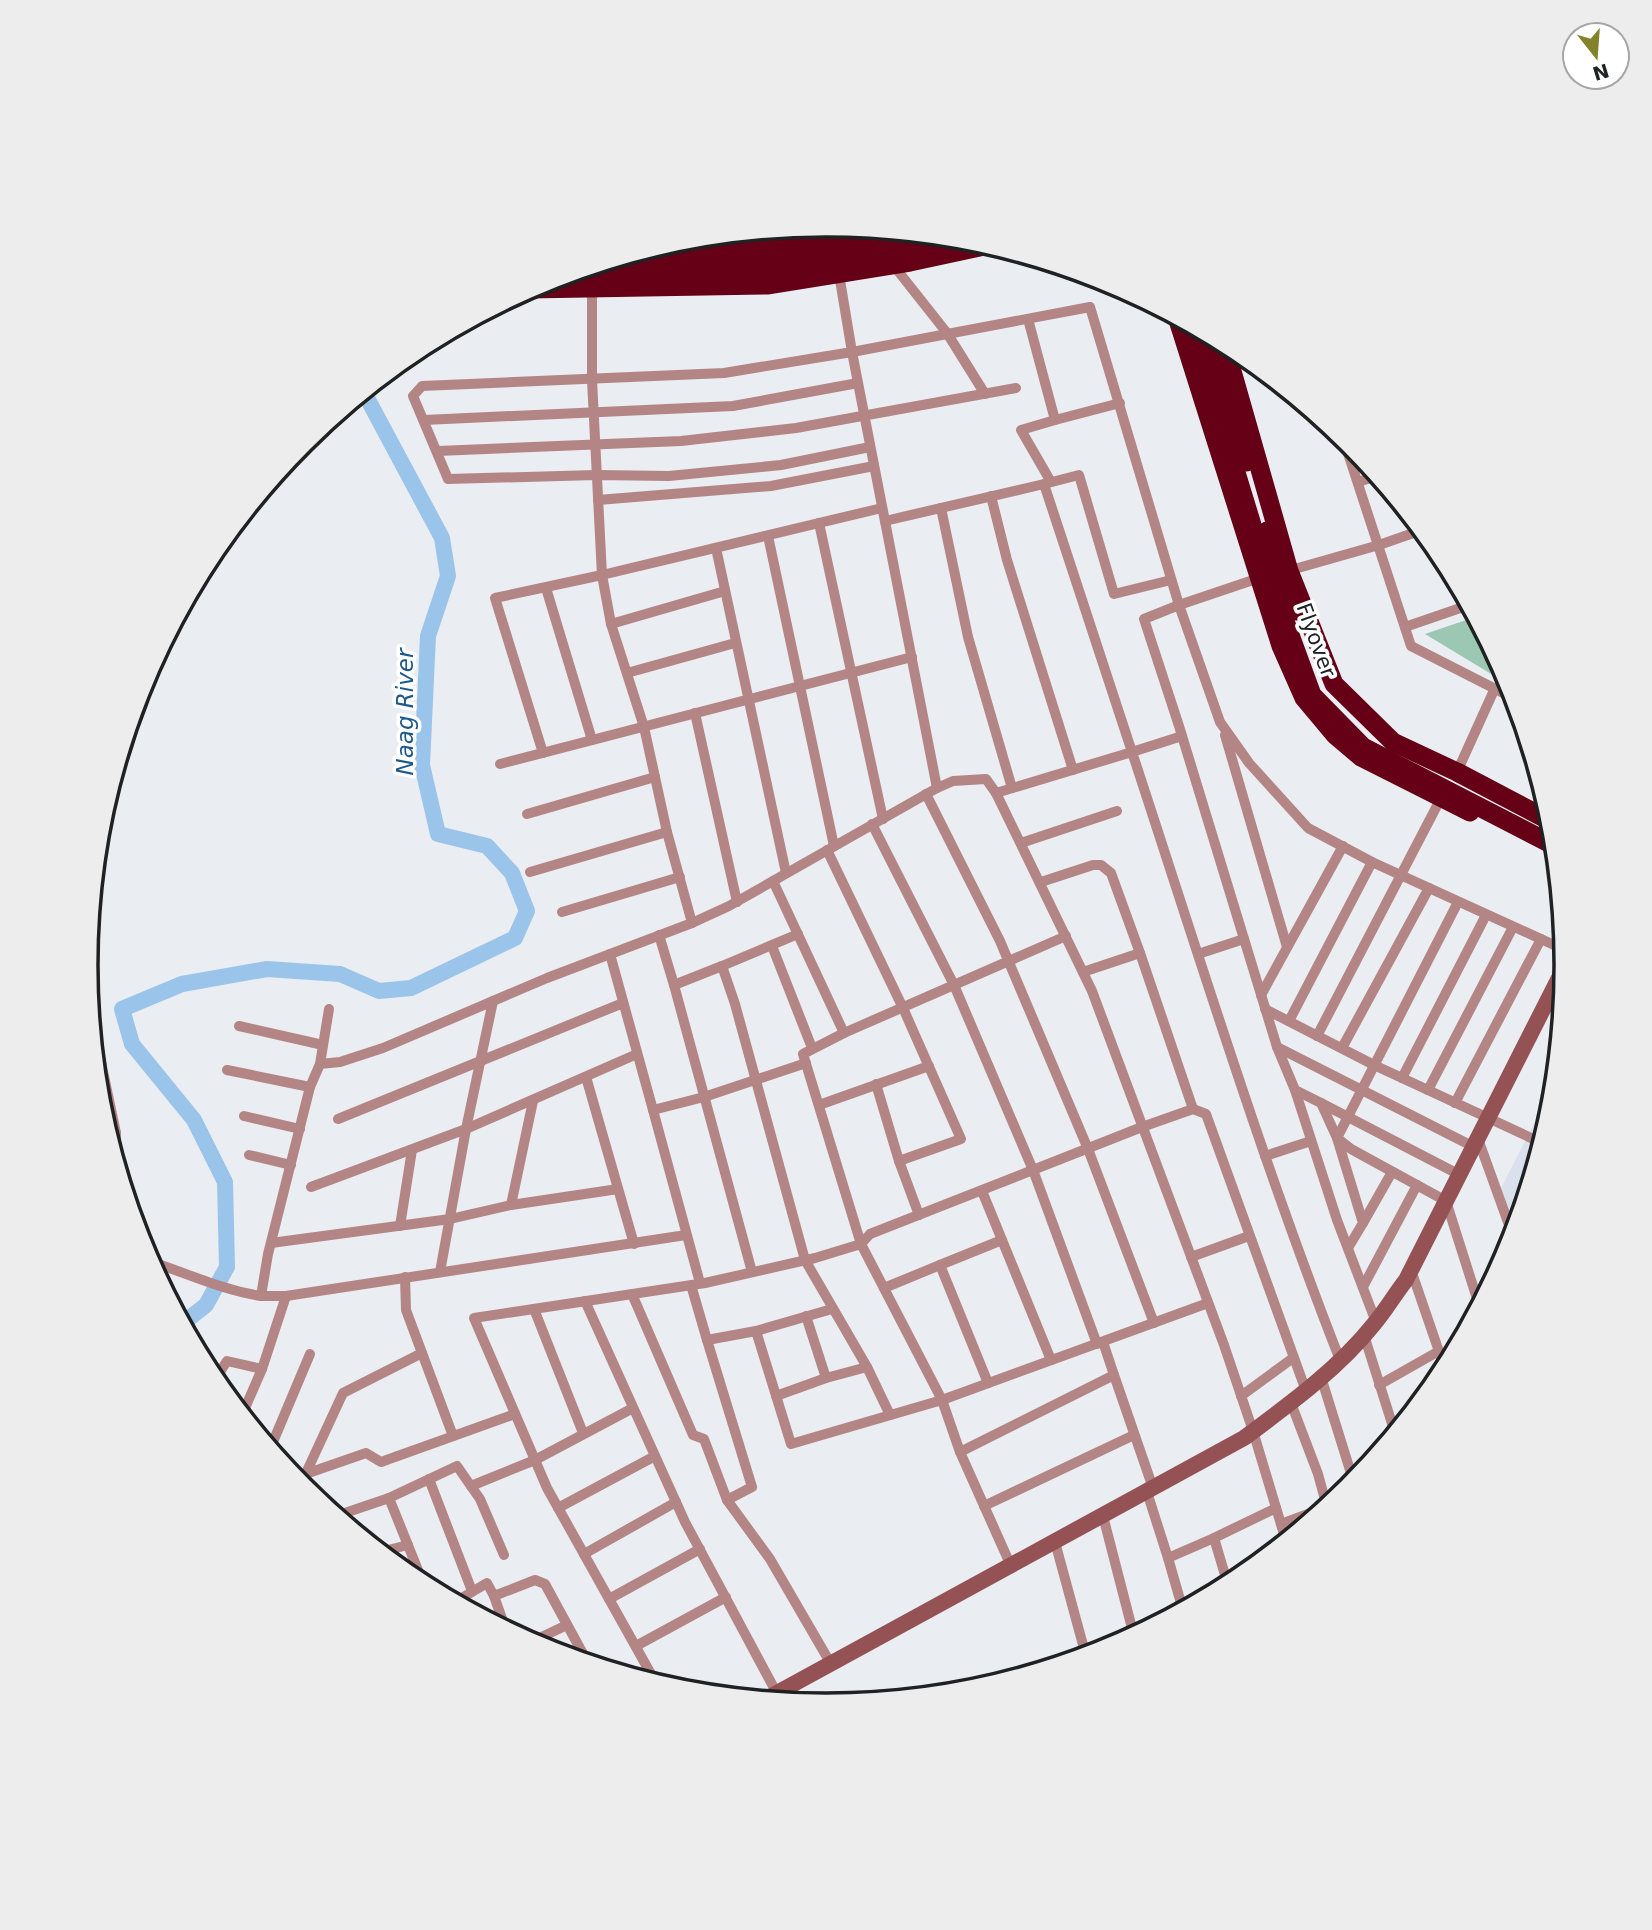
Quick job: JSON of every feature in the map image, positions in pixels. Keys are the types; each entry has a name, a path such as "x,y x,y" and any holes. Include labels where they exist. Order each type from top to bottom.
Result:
{"highway":[{"path":"684,251 722,251 790,238"},
{"path":"652,259 754,258 874,239"},
{"path":"590,277 757,276 938,246"},
{"path":"558,288 767,285 963,250"},
{"path":"1181,330 1280,646 1304,698 1335,736 1361,757 1545,850"},
{"name":"Flyover","path":"1195,338 1263,561 1312,695 1363,747 1543,840"},
{"name":"Flyover","path":"1214,350 1269,537 1323,688 1367,734 1540,824"},
{"path":"1229,359 1289,571 1334,684 1393,742 1538,815"}],"street":[{"path":"832,237 864,416 937,788"},
{"path":"839,274 894,266 947,333 985,394"},
{"path":"590,277 593,287 592,380 602,575 611,624 644,727 667,832 692,923"},
{"path":"870,447 781,466 669,475 448,479 413,396 422,386 724,373 1090,307 1171,580 1222,725 1287,947"},
{"path":"1028,319 1055,420"},
{"path":"424,420 733,406 858,383"},
{"path":"438,451 681,441 796,428 1016,388"},
{"path":"1120,403 1021,430 1048,483 1132,752 1265,1156 1340,1360"},
{"path":"1351,461 1411,646 1501,691"},
{"path":"598,500 771,486 874,466"},
{"path":"885,521 1079,475 1114,594 1171,580"},
{"path":"1358,482 1367,479"},
{"path":"990,496 1007,560 1073,770"},
{"path":"543,753 495,598 882,508"},
{"path":"942,508 968,637 1012,788"},
{"path":"819,523 852,672 878,821 954,985 1033,1170 1114,1375 1134,1435 1180,1600"},
{"path":"1376,1322 1295,1090 1277,1047 1144,618 1258,578 1380,545 1412,534"},
{"path":"768,536 801,686 830,848 961,1139 900,1161"},
{"path":"716,548 786,873"},
{"path":"546,588 592,740"},
{"path":"611,624 725,591"},
{"path":"1405,627 1460,608"},
{"path":"627,673 736,643"},
{"path":"500,765 912,657"},
{"path":"1457,772 1495,688"},
{"path":"695,713 737,902"},
{"path":"1222,725 1249,763 1308,828 1372,862 1553,945"},
{"path":"996,793 1182,736"},
{"path":"527,814 655,777"},
{"path":"320,1064 340,1062 383,1048 692,923 737,902 937,788 953,781 986,779 996,793 1041,882 1083,972 1208,1303 1253,1431 1283,1531"},
{"path":"926,794 1008,961 1088,1149 1154,1323"},
{"path":"1317,1035 1441,798"},
{"path":"1021,843 1117,811"},
{"path":"530,872 667,832"},
{"path":"1261,995 1343,846"},
{"path":"1289,1021 1372,862"},
{"path":"1041,882 1093,865 1101,865 1111,873 1193,1109"},
{"path":"562,912 680,877"},
{"path":"773,881 844,1033"},
{"path":"1342,1048 1429,888"},
{"path":"1337,1138 1458,902"},
{"path":"1402,1078 1486,915"},
{"path":"1428,1090 1513,927"},
{"path":"674,985 798,934"},
{"path":"659,935 752,1272"},
{"path":"1011,1566 960,1452 942,1400 861,1244 803,1054 844,1033 1066,936"},
{"path":"1198,954 1244,939"},
{"path":"1455,1103 1541,939"},
{"path":"772,946 812,1048"},
{"path":"1083,972 1140,953"},
{"path":"610,954 687,1235 707,1340 752,1487 727,1500"},
{"path":"722,966 806,1260 867,1367 890,1415"},
{"path":"786,1691 1253,1431 1306,1391 1340,1360 1376,1322 1410,1270 1553,990"},
{"path":"440,1272 466,1129 494,1001"},
{"path":"338,1119 623,1003"},
{"path":"1546,1004 1552,1007"},
{"path":"261,1296 271,1243 310,1087 320,1064 329,1009"},
{"path":"1265,1009 1374,1065 1532,1139"},
{"path":"239,1026 323,1045"},
{"path":"1277,1047 1362,1091 1476,1143 1508,1220"},
{"path":"311,1187 466,1129 637,1054"},
{"path":"653,1110 704,1097 806,1063"},
{"path":"819,1105 929,1066"},
{"path":"227,1069 310,1087"},
{"path":"586,1077 634,1244"},
{"path":"876,1084 919,1215"},
{"path":"1295,1090 1460,1175"},
{"path":"511,1205 533,1101"},
{"path":"1321,1102 1337,1138 1363,1223"},
{"path":"649,1671 558,1508 474,1318 695,1284 806,1260 861,1244 870,1234 1193,1109 1206,1114 1306,1391"},
{"path":"244,1115 300,1129"},
{"path":"1337,1138 1351,1149 1446,1201 1475,1294"},
{"path":"1265,1156 1311,1141"},
{"path":"400,1226 412,1150"},
{"path":"249,1155 291,1165"},
{"path":"1348,1248 1392,1172"},
{"path":"1363,1287 1417,1185"},
{"path":"271,1243 450,1219 511,1205 618,1189"},
{"path":"982,1191 1051,1360"},
{"path":"164,1268 237,1292 286,1296 687,1235"},
{"path":"1191,1256 1249,1236"},
{"path":"884,1288 1002,1240"},
{"path":"940,1265 988,1383"},
{"path":"1410,1270 1440,1354"},
{"path":"405,1277 406,1310 453,1436"},
{"path":"632,1294 693,1435 704,1439 727,1500 770,1559 831,1664"},
{"path":"246,1405 262,1369 286,1296"},
{"path":"585,1301 676,1502 771,1690"},
{"path":"756,1331 791,1444 942,1400 1208,1303"},
{"path":"534,1309 583,1433"},
{"path":"707,1340 756,1331 832,1309"},
{"path":"806,1317 826,1378"},
{"path":"1364,1335 1392,1423"},
{"path":"1379,1385 1439,1351"},
{"path":"306,1473 343,1392 422,1353"},
{"path":"274,1439 310,1354"},
{"path":"1241,1396 1293,1358"},
{"path":"221,1370 227,1361 262,1369"},
{"path":"776,1396 867,1367"},
{"path":"960,1452 1114,1375"},
{"path":"1321,1377 1350,1470"},
{"path":"1291,1403 1324,1496"},
{"path":"471,1486 535,1460 633,1408"},
{"path":"306,1473 366,1453 380,1462 515,1414"},
{"path":"984,1506 1134,1435"},
{"path":"558,1508 655,1456"},
{"path":"347,1512 389,1498 457,1466 480,1499 504,1555"},
{"path":"429,1479 472,1591"},
{"path":"389,1498 416,1566"},
{"path":"584,1554 676,1502"},
{"path":"1168,1558 1276,1508"},
{"path":"1103,1516 1129,1627"},
{"path":"1281,1524 1300,1517"},
{"path":"1214,1538 1225,1573"},
{"path":"1055,1542 1084,1646"},
{"path":"392,1549 408,1545"},
{"path":"609,1599 700,1549"},
{"path":"494,1596 540,1580 545,1584 581,1650"},
{"path":"464,1596 487,1583 501,1616"},
{"path":"636,1646 726,1597"},
{"path":"544,1637 567,1625"}],"shaded area":[{"path":"1538,1117 1507,1222 1497,1196"}],"green space":[{"path":"1466,620 1494,676 1425,634"}],"waterway":[{"name":"Naag River","path":"190,1318 206,1305 227,1267 225,1182 194,1120 132,1044 122,1009 182,984 267,969 340,974 379,991 411,988 515,938 527,911 512,873 487,846 438,834 422,765 428,636 448,576 442,538 368,400"}]}
